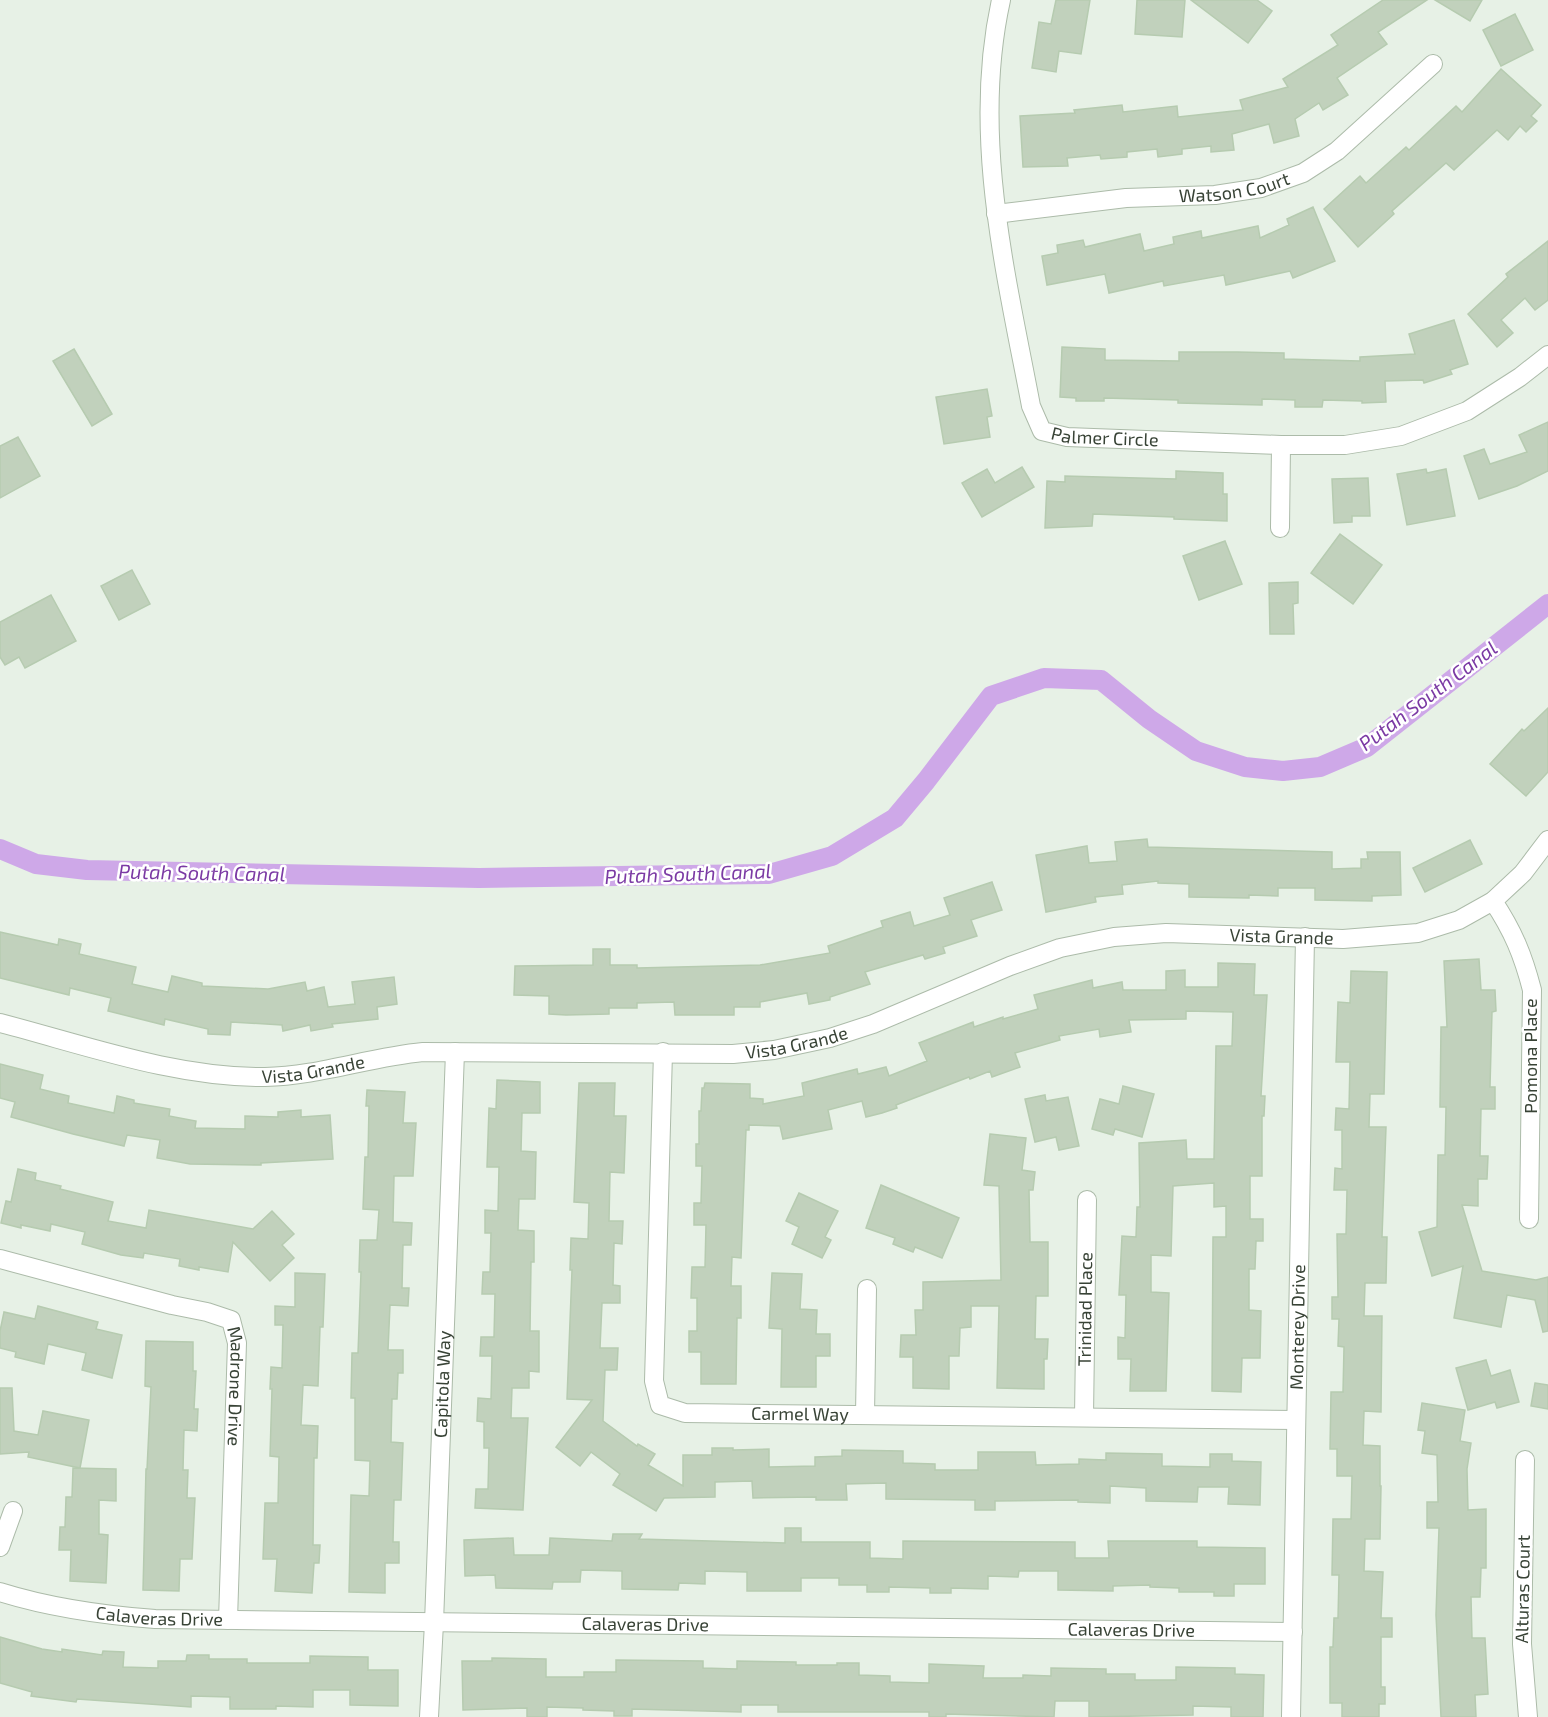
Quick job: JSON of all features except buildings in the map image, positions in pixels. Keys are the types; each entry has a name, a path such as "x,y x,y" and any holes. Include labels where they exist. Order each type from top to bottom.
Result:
{"street":[{"name":"Palmer Circle","path":"1001,0 995,27 990,94 996,214 1031,406 1042,431 1067,437 1281,445 1345,445 1401,436 1467,411 1520,377 1548,355"},
{"name":"Watson Court","path":"996,214 1126,198 1215,195 1261,188 1303,173 1337,151 1433,64"},
{"path":"1280,528 1281,445"},
{"name":"Vista Grande","path":"0,1023 157,1064 206,1074 265,1077 310,1072 398,1054 663,1052 733,1054 774,1050 830,1038 873,1024 1010,966 1060,948 1114,937 1166,933 1342,939 1418,933 1459,920 1493,901 1523,873 1548,840"},
{"name":"Pomona Place","path":"1493,901 1523,956 1532,990 1529,1219"},
{"name":"Monterey Drive","path":"1291,1717 1305,938"},
{"name":"Capitola Way","path":"429,1717 454,1052"},
{"name":"Carmel Way","path":"663,1052 654,1381 660,1405 685,1413 1296,1420"},
{"name":"Trinidad Place","path":"1084,1417 1087,1200"},
{"name":"Madrone Drive","path":"0,1259 231,1320 237,1343 228,1620"},
{"path":"865,1415 867,1289"},
{"name":"Alturas Court","path":"1525,1460 1522,1644 1528,1717"},
{"path":"0,1547 13,1511"},
{"name":"Calaveras Drive","path":"0,1592 23,1600 101,1615 155,1619 1293,1632"}],"waterway":[{"name":"Putah South Canal","path":"0,849 36,864 87,870 479,878 769,874 832,856 895,818 991,696 1044,678 1101,680 1149,719 1196,751 1245,767 1283,771 1320,767 1367,747 1548,604"}]}
